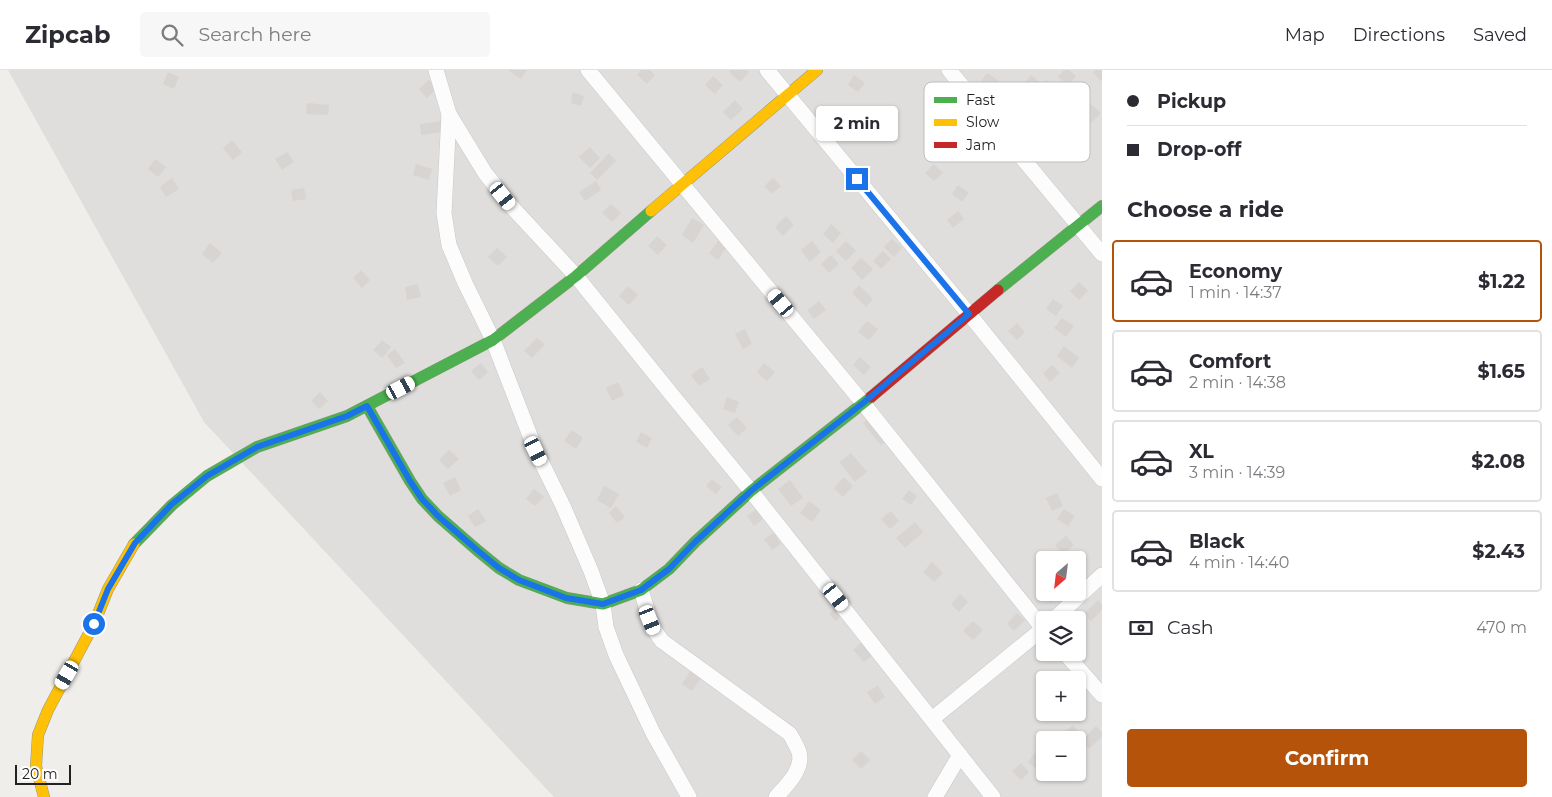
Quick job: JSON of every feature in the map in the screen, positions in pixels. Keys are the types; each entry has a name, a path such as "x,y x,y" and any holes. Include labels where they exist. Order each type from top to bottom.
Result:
{"street":[{"path":"436,70 449,114 485,173 512,207 576,276 752,490 993,797"},
{"path":"588,70 1036,614"},
{"path":"767,70 969,314 1102,479"},
{"path":"44,797 36,766 38,735 48,710 94,624 108,589 135,543 172,504 207,476 257,447 347,416 493,340 576,276 817,70"},
{"path":"949,70 959,82"},
{"path":"449,114 444,213 449,244 465,283 493,340 536,451 581,546 603,604 606,627 616,655 652,733 689,797"},
{"path":"1026,162 1102,254"},
{"path":"367,406 422,499 438,516 477,550 499,568 519,580 566,598 603,604 641,590 669,569 695,542 752,490 863,403 1102,206"},
{"path":"1064,611 1102,575"},
{"path":"641,590 652,626 662,641 790,734 799,753 800,762 790,781 776,797"},
{"path":"932,719 1036,636"},
{"path":"1072,661 1102,695"},
{"path":"935,797 960,754"}],"shaded area":[{"path":"8,70 1102,70 1102,797 554,797 204,422"}],"building":[{"path":"508,70 527,70 521,79"},
{"path":"641,70 650,70 655,75 647,84 637,75"},
{"path":"731,70 746,70 749,72 740,82 729,72"},
{"path":"1064,70 1069,70 1076,76 1071,82 1065,82 1058,77"},
{"path":"1102,70 1102,82 1093,72"},
{"path":"168,72 179,77 174,89 163,84"},
{"path":"987,73 999,81 998,82 980,82"},
{"path":"854,75 865,83 858,92 848,85"},
{"path":"1031,75 1039,82 1025,82"},
{"path":"713,76 723,85 715,94 705,85"},
{"path":"429,80 436,89 427,98 419,89"},
{"path":"573,92 584,96 581,106 571,103"},
{"path":"735,100 743,109 731,120 723,112"},
{"path":"307,103 329,105 328,115 306,114"},
{"path":"1090,103 1101,113 1090,122"},
{"path":"442,121 444,132 421,135 420,124"},
{"path":"232,140 242,152 233,160 223,148"},
{"path":"590,147 600,158 590,168 579,157"},
{"path":"287,152 294,162 282,170 275,159"},
{"path":"609,153 616,161 597,180 590,173"},
{"path":"155,159 166,167 158,177 148,169"},
{"path":"416,164 432,169 429,180 413,175"},
{"path":"934,164 943,173 934,181 925,173"},
{"path":"172,178 179,189 166,197 160,187"},
{"path":"773,178 781,186 772,194 764,186"},
{"path":"596,181 601,190 585,201 579,192"},
{"path":"958,185 969,193 962,202 952,194"},
{"path":"304,188 306,199 293,201 291,190"},
{"path":"611,204 621,213 612,222 602,213"},
{"path":"958,211 964,219 953,228 947,220"},
{"path":"786,216 794,225 783,236 775,227"},
{"path":"692,218 704,225 693,243 682,235"},
{"path":"831,224 841,233 833,243 823,234"},
{"path":"657,236 667,245 658,255 648,246"},
{"path":"892,239 902,248 894,257 884,247"},
{"path":"719,240 727,246 718,260 709,253"},
{"path":"812,241 821,252 810,262 801,250"},
{"path":"846,241 856,251 846,261 836,251"},
{"path":"210,243 222,253 213,263 202,254"},
{"path":"497,248 507,257 498,266 488,257"},
{"path":"883,251 891,259 881,269 873,261"},
{"path":"831,255 839,264 829,273 821,264"},
{"path":"861,258 873,269 862,280 851,268"},
{"path":"361,270 370,280 362,288 353,278"},
{"path":"1079,282 1088,291 1079,300 1070,291"},
{"path":"418,284 421,297 407,300 405,287"},
{"path":"859,285 873,299 866,307 852,293"},
{"path":"628,286 638,295 629,305 619,296"},
{"path":"1053,299 1063,306 1056,316 1046,309"},
{"path":"819,301 826,310 814,319 807,310"},
{"path":"1062,318 1074,326 1066,337 1054,328"},
{"path":"867,321 878,329 869,340 858,332"},
{"path":"1017,323 1025,332 1017,340 1008,331"},
{"path":"745,329 752,344 743,349 735,334"},
{"path":"537,338 545,344 532,358 524,351"},
{"path":"382,340 391,347 382,358 373,350"},
{"path":"1064,346 1079,358 1072,368 1057,356"},
{"path":"395,349 405,363 396,368 387,355"},
{"path":"860,357 871,367 864,375 853,365"},
{"path":"481,363 488,372 479,380 471,371"},
{"path":"764,363 775,372 767,381 757,372"},
{"path":"1052,365 1060,373 1050,382 1043,373"},
{"path":"702,367 710,379 699,386 691,375"},
{"path":"618,382 624,395 612,401 606,388"},
{"path":"320,392 328,401 319,409 311,401"},
{"path":"727,397 739,402 735,413 723,409"},
{"path":"872,416 890,438 881,445 863,423"},
{"path":"737,417 747,428 738,436 728,425"},
{"path":"572,430 583,438 576,449 564,441"},
{"path":"641,432 652,438 647,448 636,442"},
{"path":"449,450 459,459 448,469 439,460"},
{"path":"851,453 867,472 855,482 839,462"},
{"path":"455,477 461,490 450,496 443,483"},
{"path":"844,477 853,486 843,497 834,488"},
{"path":"712,479 722,487 716,494 706,486"},
{"path":"790,480 803,498 791,506 778,489"},
{"path":"604,486 619,494 611,508 597,500"},
{"path":"534,489 544,497 535,506 526,499"},
{"path":"909,490 917,496 911,505 902,499"},
{"path":"1057,493 1063,506 1052,511 1046,498"},
{"path":"809,501 821,510 812,522 800,513"},
{"path":"616,506 625,517 617,523 609,513"},
{"path":"478,509 486,521 475,527 468,516"},
{"path":"757,509 764,518 754,526 747,516"},
{"path":"1064,509 1075,516 1068,526 1057,519"},
{"path":"891,511 899,521 890,529 881,519"},
{"path":"915,522 923,532 905,548 896,538"},
{"path":"774,533 781,544 772,550 764,539"},
{"path":"1066,536 1074,545 1067,551 1060,551 1055,545"},
{"path":"932,562 943,573 934,582 923,572"},
{"path":"960,594 968,602 959,612 951,604"},
{"path":"1098,600 1102,604 1102,610 1091,621 1086,616 1086,612"},
{"path":"838,604 846,612 836,621 829,614"},
{"path":"1017,613 1025,620 1014,631 1007,624"},
{"path":"973,621 983,630 973,640 963,631"},
{"path":"864,640 875,653 864,662 853,650"},
{"path":"692,668 703,675 692,691 682,684"},
{"path":"878,686 885,697 875,704 867,692"},
{"path":"1073,725 1078,731 1066,731"},
{"path":"1096,726 1102,732 1102,736 1089,749 1086,746 1086,736"},
{"path":"861,751 870,760 861,769 852,760"},
{"path":"1034,753 1036,754 1036,768 1028,763"},
{"path":"1021,763 1029,772 1021,780 1012,771"}],"traffic: fast":[{"path":"998,290 1102,206"},
{"path":"134,544 172,505 207,476 257,447 347,416 493,340 576,276 651,211"},
{"path":"367,406 422,499 438,516 477,550 499,568 519,580 567,598 603,604 641,590 669,569 695,542 751,491 871,397"}],"traffic: slow":[{"path":"651,211 817,70"},
{"path":"44,797 36,766 38,735 48,710 94,624 108,589 134,544"}],"traffic: jam":[{"path":"871,397 998,290"}],"route":[{"path":"94,624 108,589 135,543 172,504 207,476 257,447 347,416 367,406 422,499 438,516 499,568 519,580 566,598 603,604 641,590 669,569 695,542 752,490 863,403 969,314 857,179"}]}
